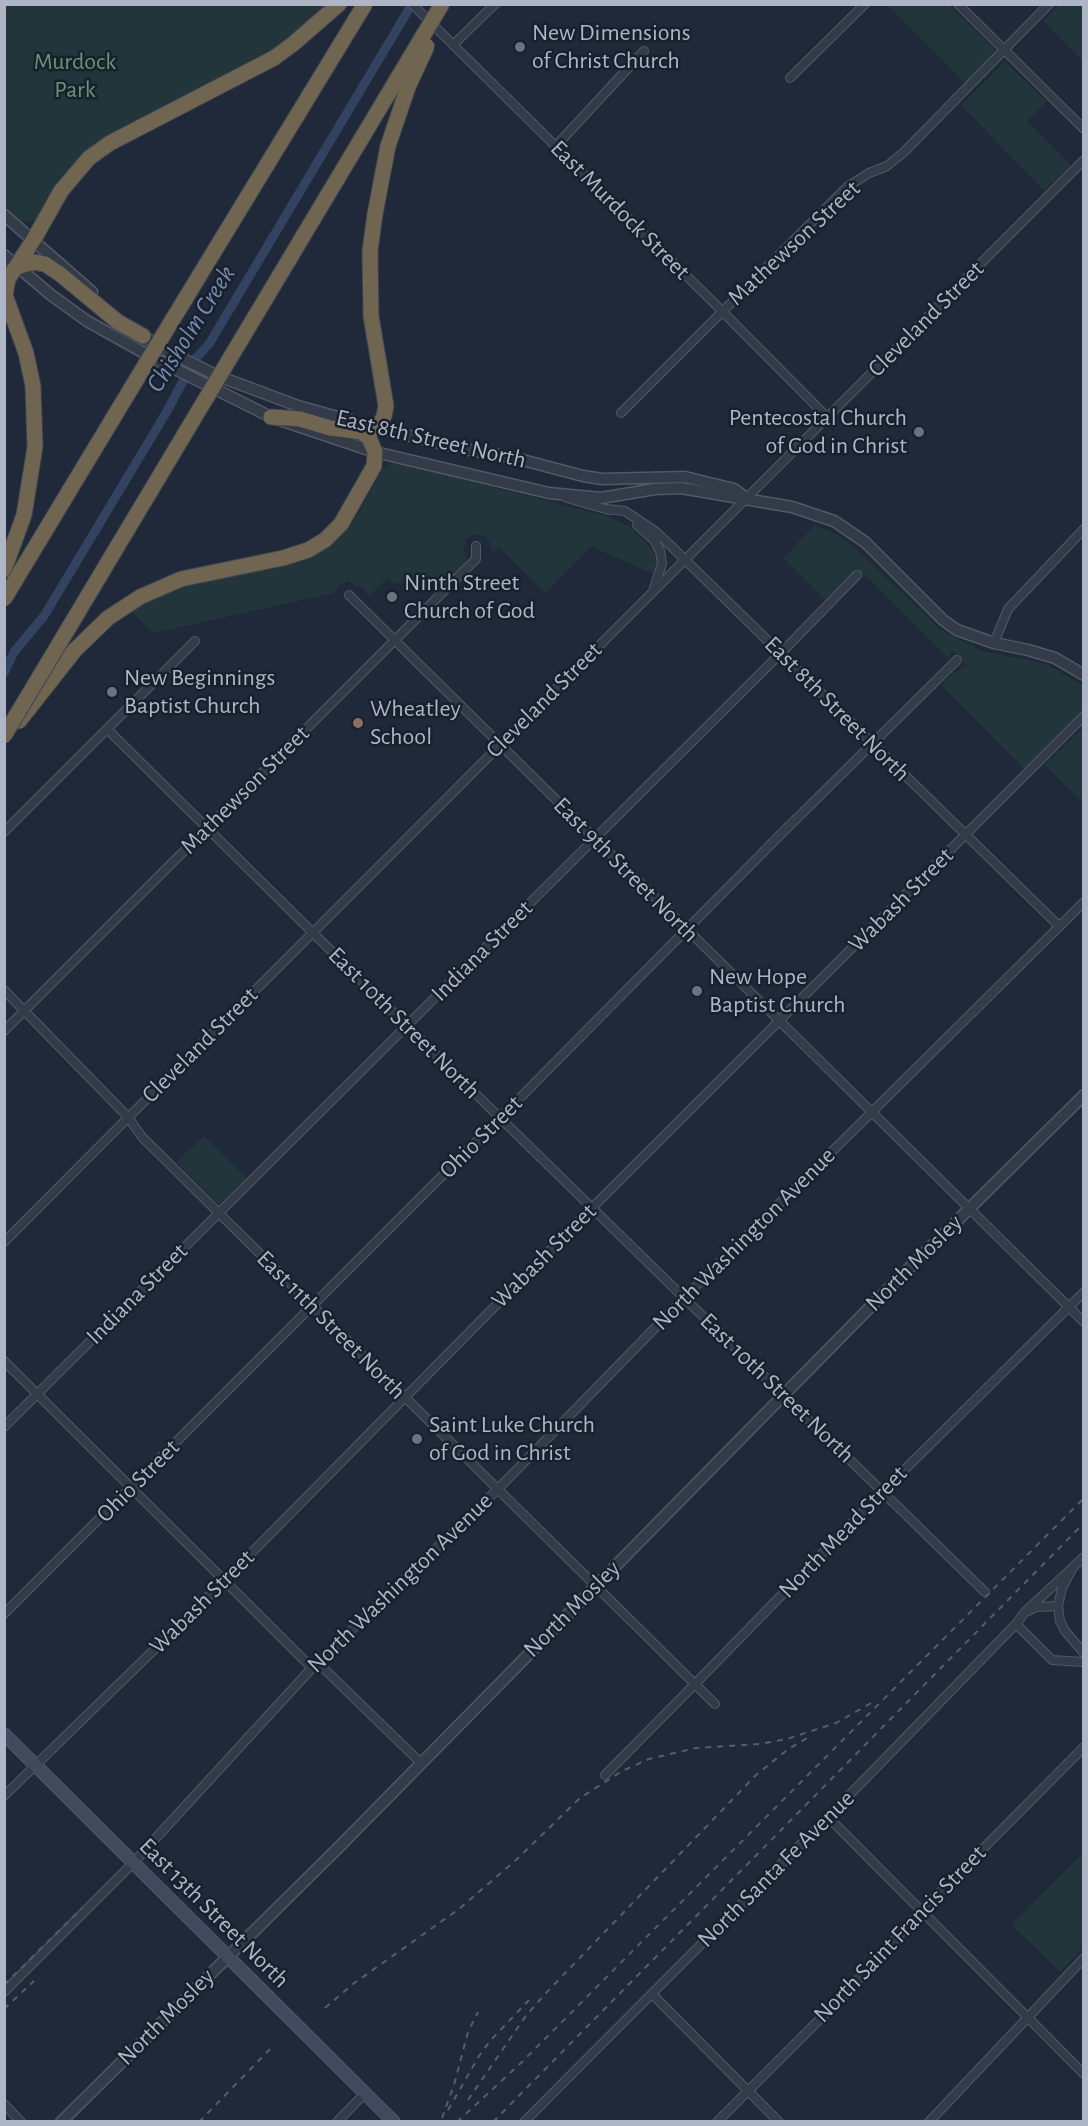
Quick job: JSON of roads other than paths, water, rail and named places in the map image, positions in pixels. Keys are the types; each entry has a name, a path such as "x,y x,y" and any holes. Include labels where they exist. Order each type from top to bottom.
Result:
{"highway":[{"path":"4,570 24,515 35,447 33,386 26,353 5,295 8,279 67,182 89,158 135,129 274,58 339,4"},
{"path":"4,599 365,4"},
{"path":"272,417 300,419 330,428 363,432 378,428 384,416 386,406 371,316 370,251 375,214 388,146 443,4"},
{"path":"4,738 443,4"},
{"path":"16,267 33,262 45,264 118,322 143,336"},
{"path":"4,738 75,650 108,618 140,597 182,579 283,558 308,550 325,540 341,524 374,466 375,452 369,438 346,419"}],"main road":[{"name":"East 13th Street North","path":"4,1734 394,2121"}],"street":[{"name":"East Murdock Street","path":"412,4 827,417"},
{"path":"453,45 495,4"},
{"path":"790,78 865,4"},
{"path":"958,4 1083,129"},
{"name":"Mathewson Street","path":"621,413 847,187 869,173 887,166 904,152 1049,4"},
{"path":"555,147 644,51"},
{"name":"Cleveland Street","path":"4,1242 1083,160"},
{"path":"4,215 143,336"},
{"path":"4,255 16,267"},
{"name":"East 8th Street North","path":"16,267 87,321 212,389 272,417 375,452 549,493 606,509 625,511 655,531 1059,926"},
{"name":"East 8th Street North","path":"143,336 161,348 218,376 298,406 378,428 464,449 515,458 592,478 685,477 734,489 746,498"},
{"path":"549,493 601,498 655,489 681,488 792,507 834,521 865,542 943,620 966,635 1046,655 1063,662 1083,675"},
{"name":"East 8th Street North","path":"606,509 627,519 654,540 660,551 662,564 653,591"},
{"path":"994,643 1008,609 1083,529"},
{"name":"Mathewson Street","path":"4,1031 476,559 476,546"},
{"name":"Indiana Street","path":"4,1427 857,576"},
{"name":"East 9th Street North","path":"349,595 1083,1322"},
{"path":"4,832 195,641"},
{"name":"Ohio Street","path":"4,1614 957,660"},
{"name":"Wabash Street","path":"4,1796 224,1580 1083,716"},
{"name":"East 10th Street North","path":"108,730 406,1026 985,1592"},
{"name":"North Washington Avenue","path":"4,1992 134,1863 315,1665 498,1489 684,1298 1083,902"},
{"name":"East 11th Street North","path":"4,990 128,1117 142,1137 715,1704"},
{"name":"North Mosley","path":"61,2121 421,1763 783,1395 1083,1095"},
{"name":"North Mead Street","path":"605,1775 883,1491 1083,1292"},
{"path":"4,1361 224,1580 421,1763"},
{"name":"North Santa Fe Avenue","path":"524,2121 828,1817 1016,1624 1025,1612 1083,1557"},
{"path":"1073,1568 1062,1588 1058,1606 1060,1621 1065,1631 1083,1653"},
{"path":"1025,1612 1036,1607 1058,1606"},
{"path":"1016,1624 1052,1660 1083,1662"},
{"name":"North Saint Francis Street","path":"717,2121 843,1996 922,1910 1083,1747"},
{"path":"828,1817 1083,2074"},
{"path":"929,2121 1083,1958"},
{"path":"651,1994 778,2121"},
{"path":"337,2121 365,2093"},
{"path":"4,2104 21,2121"}],"waterway":[{"name":"Chisholm Creek","path":"4,673 14,652 44,616 166,413 195,359 209,344 412,4"}],"railway":[{"path":"457,2122 522,2062 1084,1498"},
{"path":"493,2122 1084,1523"},
{"path":"325,2008 353,1984 459,1909 516,1860 580,1798 622,1771 649,1759 696,1748 760,1744 787,1739 836,1723 873,1702"},
{"path":"468,2100 525,2017 545,1994 756,1775 787,1750 807,1738"},
{"path":"4,1985 82,1908"},
{"path":"4,2009 34,1981"},
{"path":"448,2110 490,2041 529,2000"},
{"path":"442,2118 454,2085 468,2032 478,2012"},
{"path":"199,2122 270,2049"}],"place":[{"name":"New Dimensions of Christ Church","path":"520,47"},
{"name":"Pentecostal Church of God in Christ","path":"919,432"},
{"name":"Ninth Street Church of God","path":"392,597"},
{"name":"New Beginnings Baptist Church","path":"112,692"},
{"name":"Wheatley School","path":"358,723"},
{"name":"New Hope Baptist Church","path":"697,991"},
{"name":"Saint Luke Church of God in Christ","path":"417,1439"}],"park label":[{"name":"Murdock Park","path":"75,76"}]}
